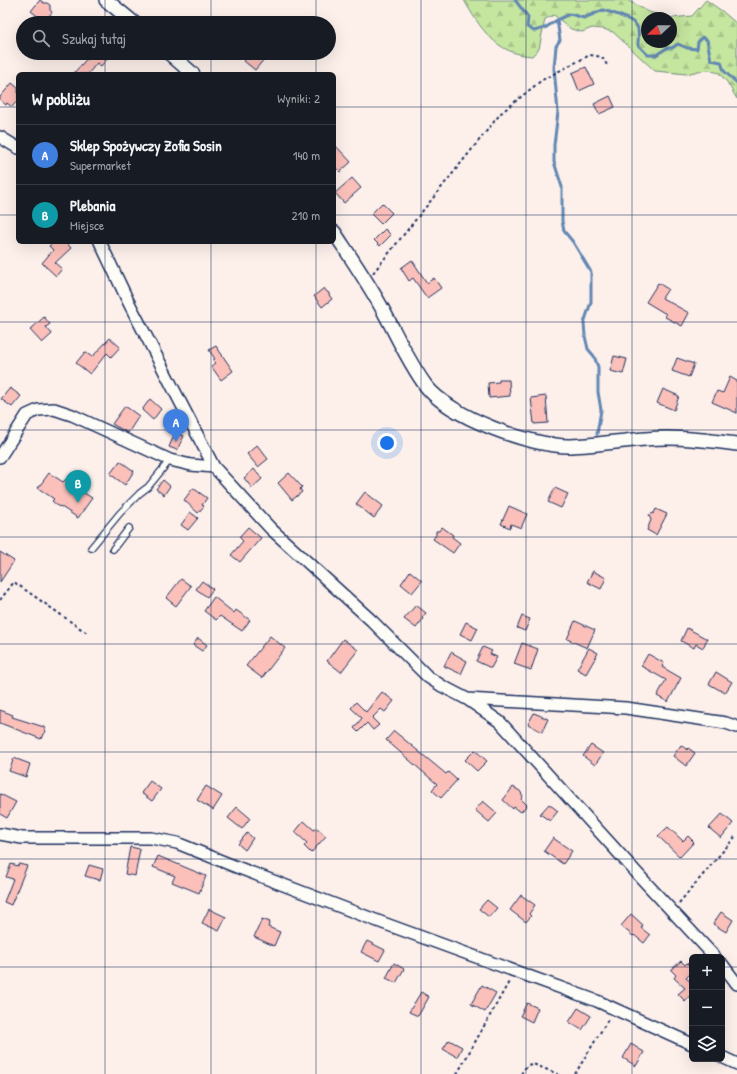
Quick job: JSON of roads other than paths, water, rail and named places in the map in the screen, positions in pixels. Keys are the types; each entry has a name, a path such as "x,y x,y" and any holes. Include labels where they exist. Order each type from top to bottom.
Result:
{"street":[{"path":"106,0 125,16"},
{"path":"177,60 191,72"},
{"path":"0,137 16,147"},
{"path":"336,235 366,282 425,385 442,402 465,416 513,435 553,445 570,446 667,438 737,444"},
{"path":"101,244 129,303 214,467 271,529 372,621 428,677 467,699 500,722 713,954"},
{"path":"0,457 27,415 38,410 54,409 72,415 170,460 191,465 214,467"},
{"path":"467,699 626,708 726,723 737,727"},
{"path":"0,834 22,838 151,838 178,843 383,923 614,1008 689,1043"},
{"path":"725,968 737,984"},
{"path":"725,1058 737,1064"}],"lane":[{"path":"91,548 120,514 140,493 148,487 170,460"},
{"path":"113,549 129,528"}],"waterway":[{"path":"515,0 528,17 527,27 534,31 545,28 570,14 584,18 603,10 623,17 633,23 638,29 638,45 648,55 656,55 667,48 672,48 678,44 687,48 697,49 698,42 702,37 707,40 711,60 721,62 724,71 737,83"},
{"path":"557,20 560,40 556,46 554,68 558,112 554,145 554,162 562,187 562,221 564,231 573,242 591,272 591,302 584,323 588,349 594,356 598,367 598,392 601,410 597,434"}],"place":[{"name":"Sklep Spożywczy Zofia Sosin","path":"176,442"},
{"name":"Plebania","path":"78,503"}]}
